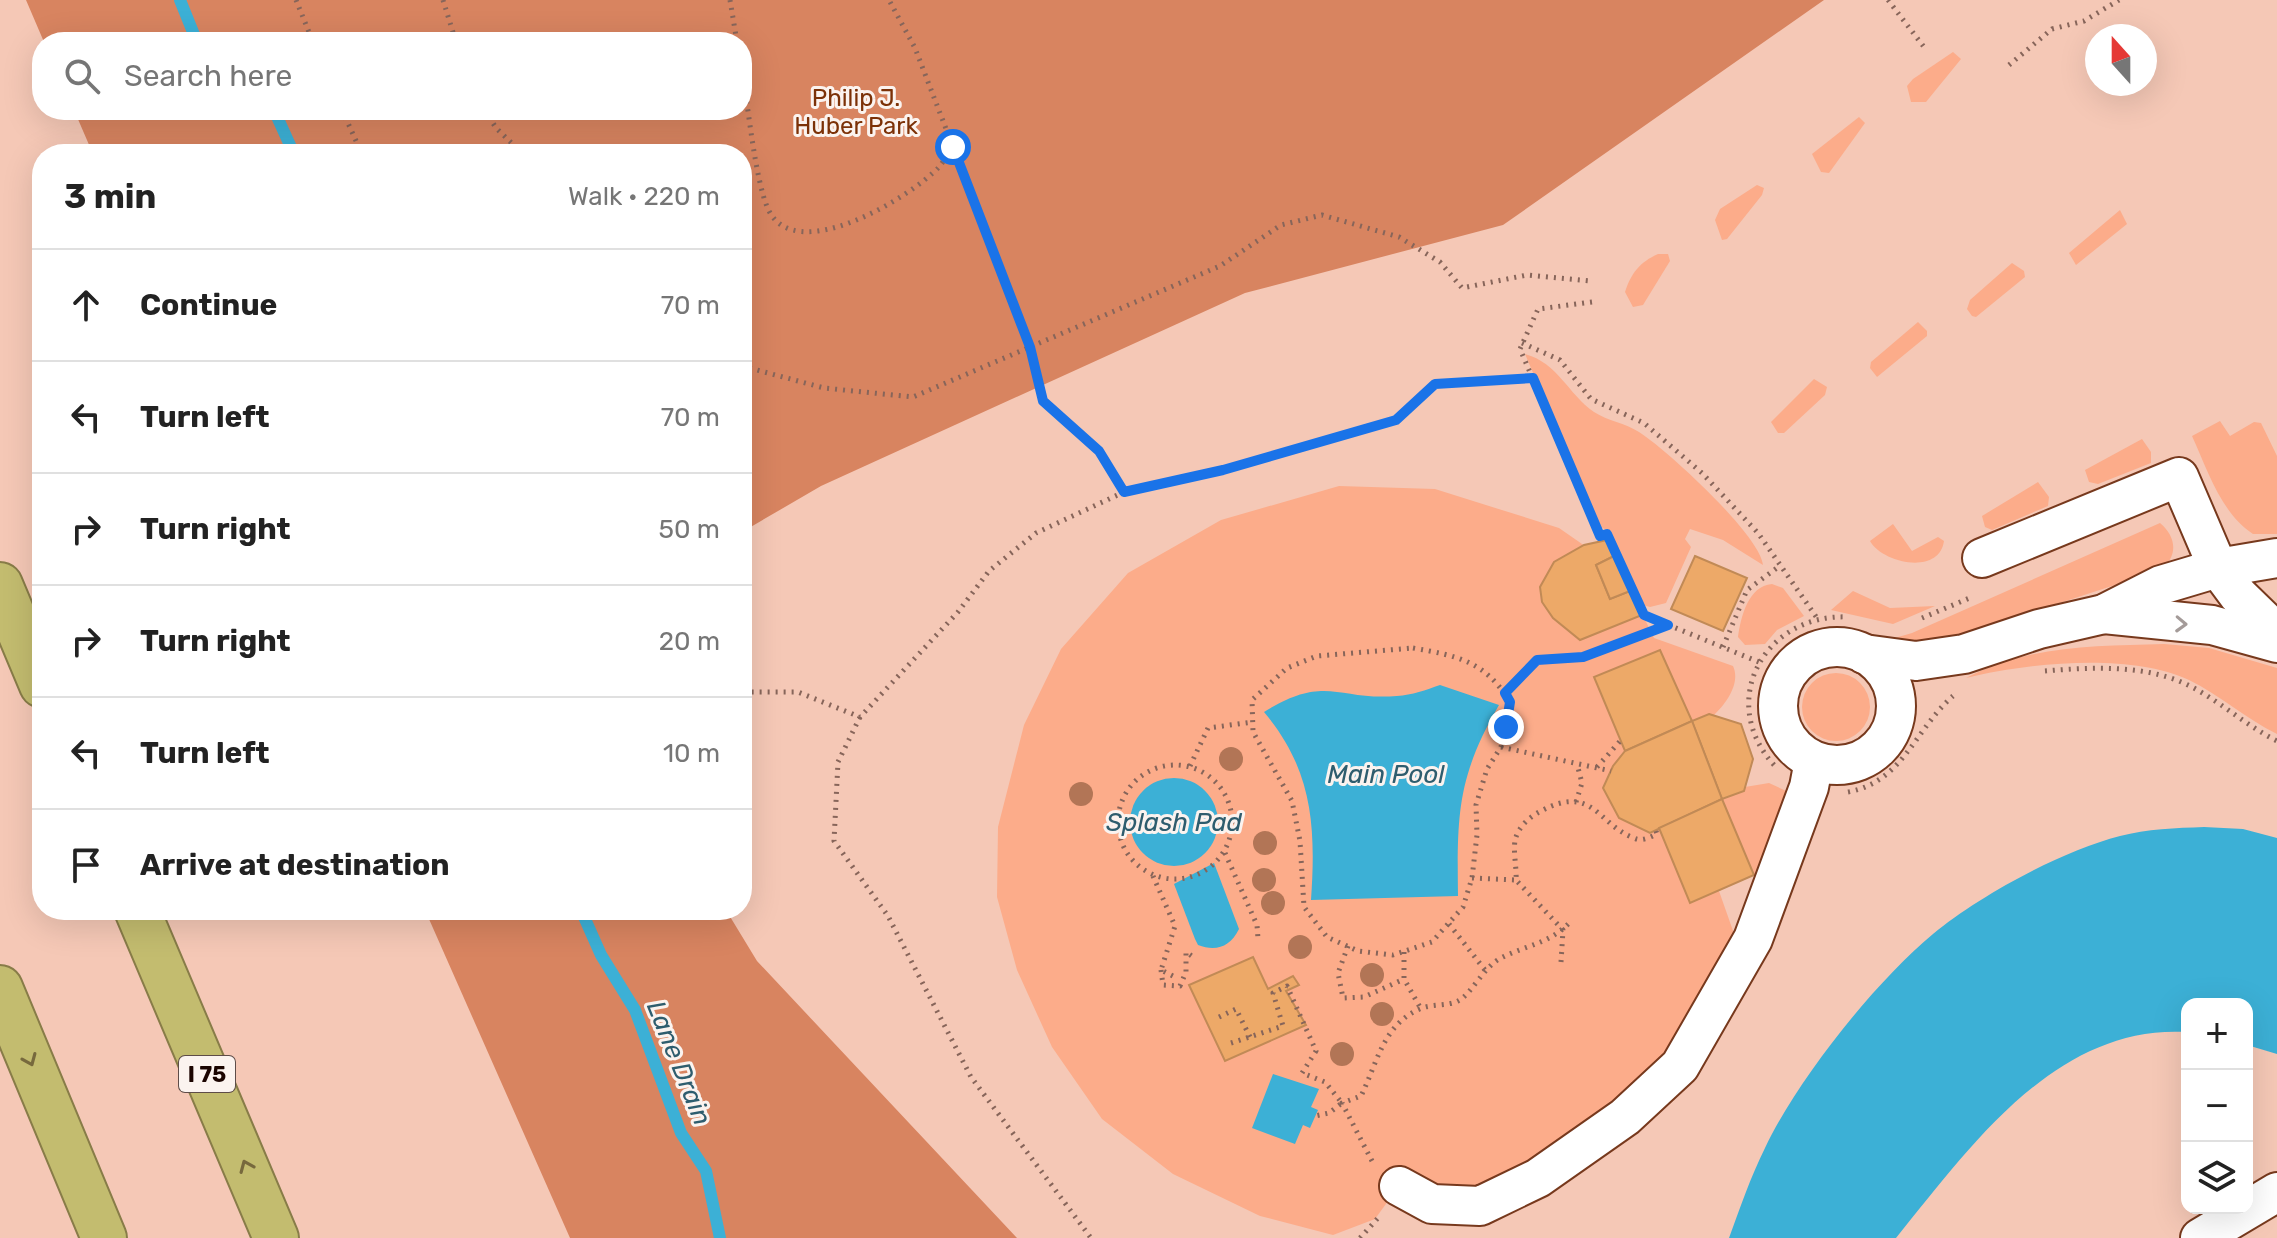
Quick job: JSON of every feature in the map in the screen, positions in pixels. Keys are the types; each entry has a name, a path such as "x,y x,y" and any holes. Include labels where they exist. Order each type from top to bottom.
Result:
{"highway":[{"path":"0,585 32,661"},
{"name":"I 75","path":"141,920 276,1238"},
{"path":"0,988 104,1238"}],"street":[{"path":"1982,558 2179,477 2218,568 2238,595 2277,633"},
{"path":"1964,654 1920,686 1878,750 1859,762 1836,766 1814,761 1795,749 1782,729 1777,706 1783,682 1797,663 1817,650 1841,647 1864,654 1916,661 1964,654 2039,629 2104,614 2161,585 2218,568 2277,558"},
{"path":"2104,614 2212,625 2277,643"},
{"path":"1864,654 1882,667 1894,687 1897,709 1891,731"},
{"path":"1399,1186 1432,1204 1480,1206 1538,1178 1625,1117 1680,1066 1753,939 1809,787 1814,761"},
{"path":"2200,1238 2277,1192"}],"path":[{"path":"296,0 309,32"},
{"path":"443,0 453,32"},
{"path":"730,0 735,32"},
{"path":"889,0 915,48 1030,347 1043,401 1099,451 1124,492"},
{"path":"1888,0 1924,47"},
{"path":"2009,65 2052,29 2084,21 2114,1"},
{"path":"347,120 357,144"},
{"path":"491,120 513,144"},
{"path":"751,120 768,209 777,222 807,233 852,222 883,209 939,167 953,147"},
{"path":"752,369 824,388 913,397 1220,266 1281,225 1322,215 1399,237 1440,262 1462,288 1527,275 1591,281"},
{"path":"1592,302 1538,309 1520,349 1600,536 1607,534 1644,615 1759,662"},
{"path":"1522,343 1560,360 1601,406 1644,423 1660,434 1733,504 1781,565 1817,618"},
{"path":"1091,1238 971,1077 888,916 834,841 838,762 860,717 958,612 989,571 1036,533 1124,492 1223,470 1396,420 1435,384 1533,378"},
{"path":"1723,647 1747,590 1781,565"},
{"path":"1505,693 1537,660 1583,657 1668,625"},
{"path":"1413,648 1458,656 1493,675 1505,693 1510,702 1501,747 1487,769 1476,805 1472,878 1463,907 1432,942 1393,955 1348,946 1327,937 1304,907 1299,878 1300,841 1292,801 1253,732 1252,700 1287,668 1317,656 1413,648"},
{"path":"752,692 798,692 860,717"},
{"path":"1190,766 1208,728 1253,722"},
{"path":"1596,768 1621,740"},
{"path":"1501,747 1536,752 1611,771"},
{"path":"1576,802 1582,783 1577,764"},
{"path":"1166,765 1190,766 1208,776 1228,801 1233,826 1225,852 1218,862 1175,879 1152,875 1134,864 1120,842 1118,811 1127,790 1143,774 1166,765"},
{"path":"1561,962 1563,930 1516,880 1516,837 1530,816 1556,803 1576,802 1599,811 1634,838 1645,839 1657,834 1656,831"},
{"path":"1225,852 1257,925 1258,939"},
{"path":"1152,875 1175,926 1161,970 1163,985 1180,986 1186,972 1186,952 1196,959"},
{"path":"1472,878 1516,880"},
{"path":"1315,1116 1329,1113 1342,1103 1361,1096 1371,1065 1387,1037 1421,1009 1460,1001 1485,970 1502,957 1539,946 1571,921"},
{"path":"1449,924 1485,970"},
{"path":"1348,946 1338,973 1343,998 1364,997 1404,979"},
{"path":"1404,952 1404,979 1421,1009"},
{"path":"1161,970 1175,977"},
{"path":"1231,1043 1283,1026 1273,993 1287,986 1316,1051 1302,1073 1325,1082 1342,1103 1374,1165 1399,1186"},
{"path":"1219,1017 1236,1009 1250,1037"}],"shaded area":[{"path":"1953,52 1961,59 1926,102 1911,102 1907,86"},
{"path":"1859,117 1865,123 1829,173 1821,172 1812,154"},
{"path":"1757,185 1764,188 1762,195 1727,239 1722,240 1715,220 1720,209"},
{"path":"2120,210 2127,224 2076,265 2069,253"},
{"path":"1658,254 1668,254 1670,261 1643,305 1633,307 1625,292 1630,279 1641,265"},
{"path":"2012,263 2024,271 2025,277 1976,317 1972,316 1967,309 1970,300"},
{"path":"1918,322 1927,331 1927,336 1877,377 1870,368 1871,362"},
{"path":"1525,354 1546,364 1594,412 1639,432 1669,456 1730,514 1758,551 1763,565 1723,540 1690,529 1685,539 1691,547 1666,603 1650,607 1639,604 1606,530 1598,525"},
{"path":"1814,379 1827,387 1825,395 1784,433 1778,433 1771,422"},
{"path":"2220,421 2230,436 2254,422 2261,423 2277,456 2277,534 2253,534 2232,515 2216,490 2192,436"},
{"path":"2142,439 2151,452 2151,463 2098,484 2089,482 2085,470"},
{"path":"2038,482 2049,497 2048,506 1992,530 1985,527 1982,516"},
{"path":"1339,486 1435,489 1559,528 1621,571 1654,638 1733,666 1734,686 1714,715 1741,724 1753,759 1745,787 1769,783 1797,796 1756,879 1753,875 1719,891 1738,945 1637,1096 1487,1192 1399,1186 1375,1219 1333,1235 1260,1216 1173,1174 1102,1119 1052,1047 1017,970 997,897 998,827 1024,725 1061,649 1128,573 1221,520"},
{"path":"2160,523 2170,535 2173,548 2169,561 2158,571 1937,643 1888,640 1912,633"},
{"path":"1893,524 1912,551 1938,537 1944,541 1940,552 1932,559 1910,562 1897,560 1876,549 1870,541"},
{"path":"1772,584 1783,588 1804,616 1777,630 1765,644 1745,645 1738,637 1747,604 1757,590"},
{"path":"1853,591 1890,608 1935,606 1893,624 1831,610"},
{"path":"2164,644 2209,648 2277,668 2277,734 2189,680 2138,666 2109,663 2048,665 1966,678 1990,667 2038,653 2087,647"},
{"path":"1829,673 1843,673 1855,678 1865,688 1870,707 1865,726 1855,736 1843,741 1829,741 1817,736 1807,726 1802,714 1802,700 1807,688 1817,678"}],"green space":[{"name":"Philip J. Huber Park","path":"26,0 1824,0 1503,225 1245,293 821,486 752,526 752,144 89,144 78,120 752,120 752,32 40,32"},
{"path":"429,920 732,920 757,961 1017,1238 570,1238"}],"water":[{"name":"Main Pool","path":"1440,685 1499,705 1475,754 1462,797 1458,896 1311,900 1313,848 1308,800 1293,756 1264,712 1285,700 1318,691 1377,697 1414,693"},
{"name":"Splash Pad","path":"1174,778 1191,782 1205,791 1214,805 1218,822 1214,839 1205,853 1191,862 1174,866 1157,862 1143,853 1134,839 1130,822 1134,805 1143,791 1157,782"},
{"path":"2162,829 2243,829 2277,838 2277,1054 2253,1047 2253,998 2181,998 2181,1032 2140,1035 2097,1048 2057,1070 2020,1098 1954,1166 1896,1238 1729,1238 1760,1159 1779,1121 1839,1034 1910,954 1952,919 2022,876 2097,843"},
{"path":"1214,863 1239,929 1227,944 1211,948 1198,945 1174,884"},
{"path":"1273,1074 1319,1089 1311,1107 1318,1110 1310,1128 1303,1125 1295,1144 1252,1128"}],"building":[{"path":"1607,540 1614,556 1596,565 1610,599 1630,591 1642,615 1580,640 1553,618 1542,602 1540,587 1554,562 1584,545"},
{"path":"1614,556 1630,591 1610,599 1596,565"},
{"path":"1695,556 1747,578 1723,631 1671,609"},
{"path":"1660,650 1692,721 1625,751 1594,677"},
{"path":"1709,714 1741,724 1753,759 1744,791 1722,799 1692,721"},
{"path":"1692,721 1722,799 1650,833 1619,818 1603,788 1613,766 1625,751"},
{"path":"1722,799 1754,875 1690,903 1659,828"},
{"path":"1253,957 1268,989 1293,976 1299,985 1286,991 1306,1025 1225,1061 1189,985"}],"waterway":[{"name":"Lane Drain","path":"180,0 193,32"},
{"name":"Lane Drain","path":"279,120 289,144"},
{"name":"Lane Drain","path":"585,920 601,955 635,1010 681,1133 706,1171 720,1238"}],"route":[{"path":"953,147 1030,347 1043,401 1099,451 1124,492 1223,470 1396,420 1435,384 1533,378 1600,536 1607,534 1644,615 1668,625 1583,657 1537,660 1505,693 1510,702 1506,727"}]}
